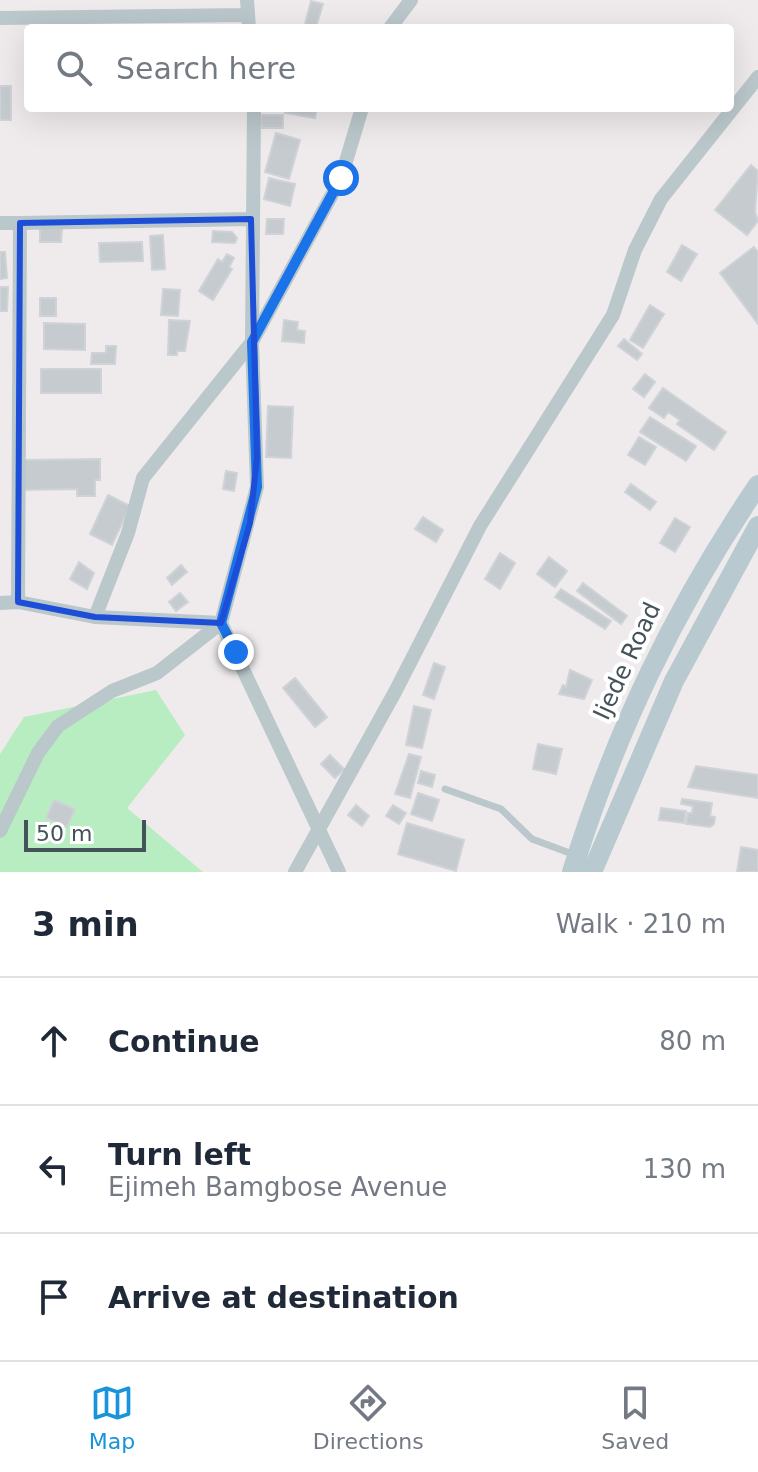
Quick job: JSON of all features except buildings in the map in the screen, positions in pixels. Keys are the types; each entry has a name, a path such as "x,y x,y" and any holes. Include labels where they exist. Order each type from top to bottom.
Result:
{"main road":[{"name":"Ijede Road","path":"574,864 628,716 678,611 758,485"},
{"path":"592,872 674,681 758,526"}],"street":[{"path":"393,24 411,0"},
{"path":"0,18 248,14"},
{"path":"734,107 758,77"},
{"path":"0,831 38,753 58,726 112,691 157,673 221,623 257,487 252,342 254,112"},
{"path":"95,617 128,533 143,478 252,342 341,178 361,112"},
{"path":"295,872 316,829 395,692 480,526 613,315 635,250 661,199 730,112"},
{"path":"0,223 251,219"},
{"path":"18,602 20,223"},
{"path":"0,603 18,602 95,617 221,623"},
{"path":"221,623 339,872"}],"lane":[{"path":"445,789 501,809 532,839 574,864"}],"highlighted area":[{"path":"251,219 257,457 250,523 221,623 95,617 18,602 20,223"}],"green space":[{"path":"156,690 185,735 127,808 203,872 0,872 0,754 24,717"}],"route":[{"path":"236,652 221,623 250,523 257,487 252,342 341,178"}]}
